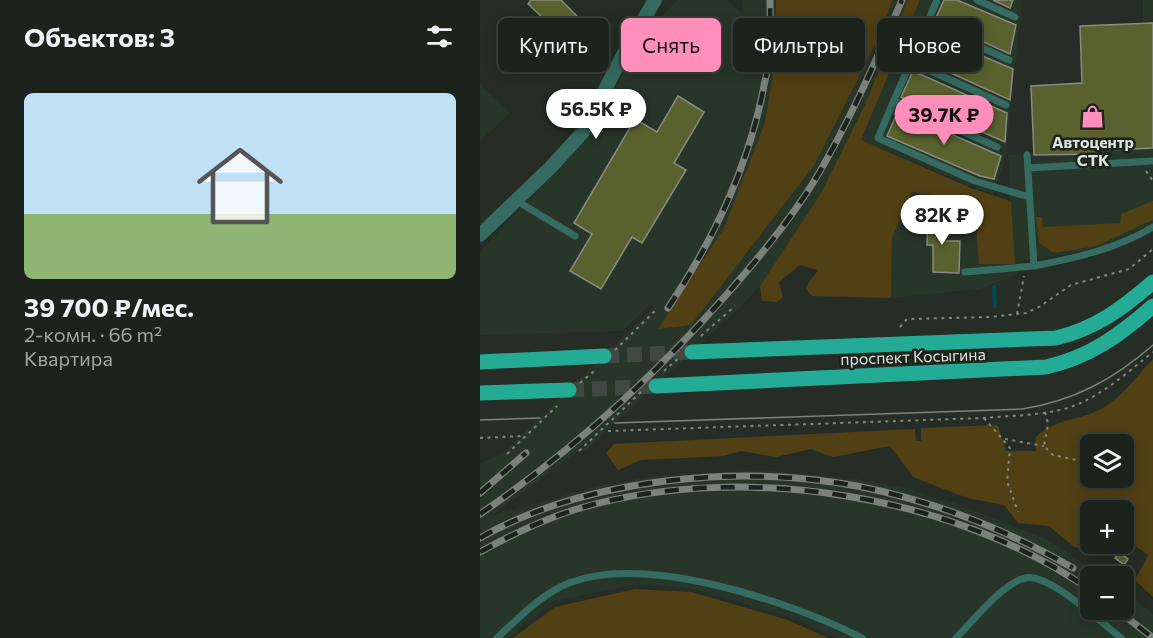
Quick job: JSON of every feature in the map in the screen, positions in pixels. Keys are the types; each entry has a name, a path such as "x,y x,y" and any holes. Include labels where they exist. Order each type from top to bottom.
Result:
{"main road":[{"name":"проспект Косыгина","path":"692,352 1044,340 1078,332 1100,322 1120,310 1153,282"},
{"name":"проспект Косыгина","path":"656,386 1046,367 1096,350 1119,336 1153,306"},
{"path":"480,362 604,359"},
{"path":"480,393 570,390"}],"street":[{"path":"480,235 517,201 583,132 625,51 655,0"}],"lane":[{"path":"929,18 937,0"},
{"path":"977,0 1015,17"},
{"path":"982,48 1009,60"},
{"path":"906,72 878,138 975,181 1029,197"},
{"path":"932,72 1006,105"},
{"path":"894,101 997,147"},
{"path":"1027,156 1034,266"},
{"path":"1028,168 1153,161"},
{"path":"517,201 576,236"},
{"path":"965,272 1034,266 1098,252 1126,242 1153,228"},
{"path":"497,638 538,599 571,582 616,574 727,587 825,619 862,638"},
{"path":"956,638 1009,585 1026,577 1041,579 1057,589 1122,638"}],"path":[{"path":"900,327 907,319 1017,314 1040,307 1080,282 1129,269 1153,249"},
{"path":"1017,314 1026,267"},
{"path":"570,390 658,308"},
{"path":"608,431 984,418 1045,412 1075,406 1093,397 1153,352"},
{"path":"507,454 558,405"},
{"path":"1044,446 1048,424 1045,412"},
{"path":"984,418 1005,439 1010,448 1007,480 1018,512"},
{"path":"480,438 522,436"},
{"path":"1005,439 1044,446 1053,455 1080,462"}],"shaded area":[{"path":"678,0 726,0 743,13 743,0 776,0 775,18 733,18 733,72 773,72 765,122 724,228 703,264 815,164 861,72 865,72 865,65 877,40 878,72 864,107 820,195 760,286 743,305 586,450 577,452 493,515 595,487 647,477 763,470 857,479 904,488 953,502 1046,539 1088,566 1080,566 1080,620 1134,620 1134,600 1153,614 1153,638 837,638 790,617 690,588 633,585 554,601 509,638 480,638 480,463 502,454 653,308 651,304 622,331 480,335 480,251 587,139 624,72 721,72 721,18 660,18"},
{"path":"776,0 893,0 886,18 877,18 877,40 865,65 865,18 775,18"},
{"path":"893,0 908,0 901,18 886,18"},
{"path":"908,0 920,0 912,18 901,18"},
{"path":"920,0 1022,0 1006,156 993,195 861,140 890,72 982,72 982,18 912,18"},
{"path":"1143,0 1153,0 1153,223 1096,249 1015,263 1017,274 980,289 891,298 892,238 912,192 974,201 979,263 1014,264 1008,155 1034,155 1030,85 1081,83 1079,26 1143,23"},
{"path":"773,72 861,72 815,164 691,325 658,329 724,228 765,122"},
{"path":"878,72 890,72 861,140 971,188 1011,201 1015,264 979,264 974,201 912,192 892,238 891,298 812,296 805,288 818,270 800,265 779,282 783,297 777,302 762,301 760,286 820,195 864,107"},
{"path":"480,84 510,113 480,141"},
{"path":"1153,201 1153,220 1096,246 1054,253 1039,243 1036,217 1042,217 1043,227 1120,223 1121,214"},
{"path":"1153,359 1153,597 1135,580 1148,555 1134,545 1134,500 1080,500 1080,548 1074,547 1049,526 1018,523 1004,505 967,498 913,477 890,446 833,457 811,449 776,457 741,451 723,456 641,460 618,470 606,453 614,444 915,429 916,441 921,441 921,428 998,425 1006,451 1036,451 1035,438 1043,431 1051,426 1097,411 1126,389"},
{"path":"635,589 691,592 788,620 828,638 513,638 555,607"}],"building":[{"path":"531,0 561,0 578,17 543,18 528,4"},
{"path":"944,0 957,0 1016,25 1010,54 982,41 982,18 936,18"},
{"path":"993,0 1013,0 1010,8"},
{"name":"Автоцентр СТК","path":"1153,23 1153,148 1115,150 1115,146 1098,147 1098,154 1034,155 1031,86 1082,83 1080,26"},
{"path":"982,56 1013,69 1010,100 949,72 982,72"},
{"path":"913,72 915,72 1007,113 1005,142 901,97"},
{"path":"678,96 704,112 674,163 686,170 642,243 632,237 601,289 570,271 592,234 574,223 635,119 657,132"},
{"path":"898,111 1001,156 994,179 980,176 887,136"},
{"path":"928,211 943,212 942,241 960,241 959,273 933,272 933,245 927,245"},
{"path":"1118,554 1122,554 1128,559 1124,565 1115,558"}],"waterway":[{"path":"994,287 995,306"}],"tunnel":[{"path":"604,356 692,352"},
{"path":"569,390 656,386"}],"tram line":[{"path":"615,423 1022,409 1059,400 1092,387 1123,368 1153,345"},
{"path":"480,420 540,418"}],"railway":[{"path":"668,308 714,231 748,149 769,60 770,0"},
{"path":"480,514 547,465 641,384 699,325 761,254 793,212 826,161 882,47 902,0"},
{"path":"480,493 526,453"},
{"path":"480,538 522,518 567,501 614,489 664,481 763,476 811,479 857,486 941,508 1022,541 1073,568"},
{"path":"480,552 518,532 584,507 646,494 712,488 779,488 846,496 913,510 976,531 1036,557 1080,584"},
{"path":"1130,620 1153,638"}],"place":[{"name":"Автоцентр СТК","path":"1093,116"}]}
